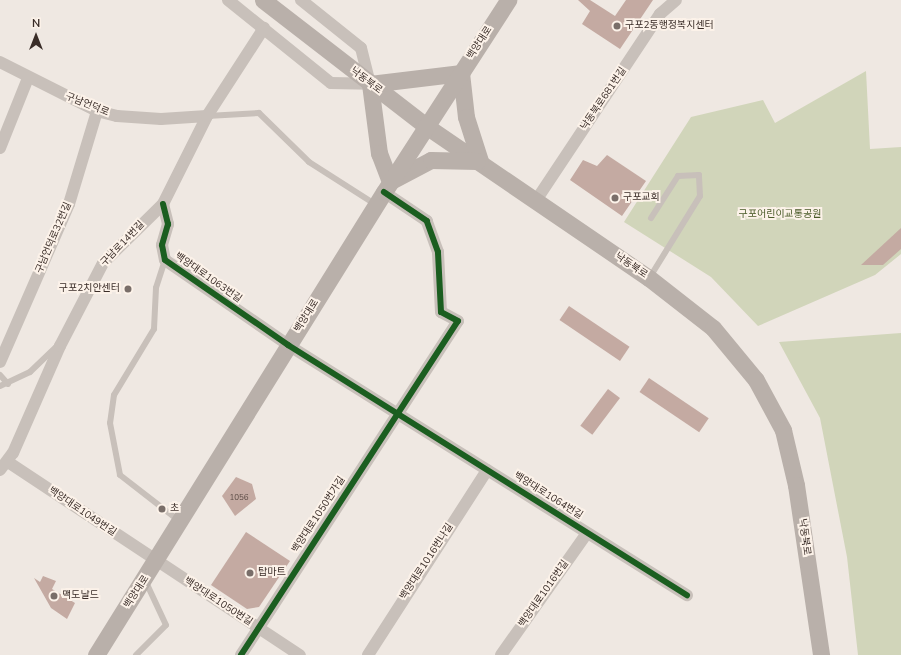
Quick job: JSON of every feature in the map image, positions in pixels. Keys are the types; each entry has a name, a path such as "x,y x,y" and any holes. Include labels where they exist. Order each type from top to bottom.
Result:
{"main road":[{"name":"낙동북로","path":"263,0 338,60 426,126 480,161 535,202 649,278 713,328 756,380 783,430 796,485 821,655"},
{"name":"백양대로","path":"96,655 145,580 383,193 508,0"},
{"path":"461,73 466,117 480,161 431,160 383,193 370,84 461,73"}],"street":[{"path":"228,0 332,83 370,84 361,48 301,0"},
{"name":"낙동북로681번길","path":"535,202 660,14 676,0"},
{"name":"구남로14번길","path":"4,466 62,341 103,263 163,204 207,116 264,28"},
{"name":"구남언덕로","path":"0,62 28,78 97,111 137,119 207,116"},
{"path":"0,148 28,78"},
{"name":"구남언덕로32번길","path":"0,362 69,204 97,111"},
{"path":"383,193 426,221 438,252 441,312 458,321 397,414"},
{"name":"백양대로1063번길","path":"163,204 168,224 162,245 165,260 288,346"},
{"name":"백양대로1064번길","path":"288,346 687,595"},
{"name":"백양대로1050번가길","path":"240,655 397,414"},
{"name":"백양대로1049번길","path":"4,466 156,561"},
{"name":"백양대로1016번나길","path":"368,655 487,470"},
{"name":"백양대로1016번길","path":"501,655 587,533"},
{"name":"백양대로1050번길","path":"156,561 300,655"}],"lane":[{"path":"207,116 258,113 309,162 383,193"},
{"path":"649,278 700,196 699,175 678,176 652,218"},
{"path":"165,260 156,288 154,329 114,395 110,423 120,475 181,522"},
{"path":"0,386 8,384 30,372 62,341"},
{"path":"0,375 8,384"},
{"path":"136,655 166,626 145,580"}],"green space":[{"name":"구포어린이교통공원","path":"866,71 870,149 901,147 901,254 875,275 758,326 711,277 624,222 691,117 763,100 775,123"},
{"path":"901,333 901,655 858,655 847,557 820,418 779,342"}],"building":[{"path":"578,0 590,0 615,16 626,0 653,0 620,49 582,24 590,11"},
{"name":"구포교회","path":"607,155 646,181 622,216 570,180 583,160 597,166"},
{"path":"901,228 901,249 883,265 861,265"},
{"path":"569,306 630,347 620,361 559,320"},
{"path":"649,378 709,418 699,432 639,392"},
{"path":"608,389 620,398 592,435 580,426"},
{"path":"236,477 252,484 256,499 235,516 222,496"},
{"name":"탑마트","path":"246,532 290,561 259,607 247,609 211,585"},
{"name":"맥도날드","path":"43,576 56,581 52,589 75,603 67,619 51,608 34,578 40,582"}],"cycle path":[{"path":"241,655 458,321 441,312 438,252 427,221 384,192"},
{"path":"163,204 168,224 162,245 165,260 288,345 687,595"}],"place":[{"name":"구포2동행정복지센터","path":"617,26"},
{"name":"구포교회","path":"615,198"},
{"name":"구포2치안센터","path":"128,289"},
{"name":"초","path":"162,509"},
{"name":"탑마트","path":"250,573"},
{"name":"맥도날드","path":"54,596"}]}
